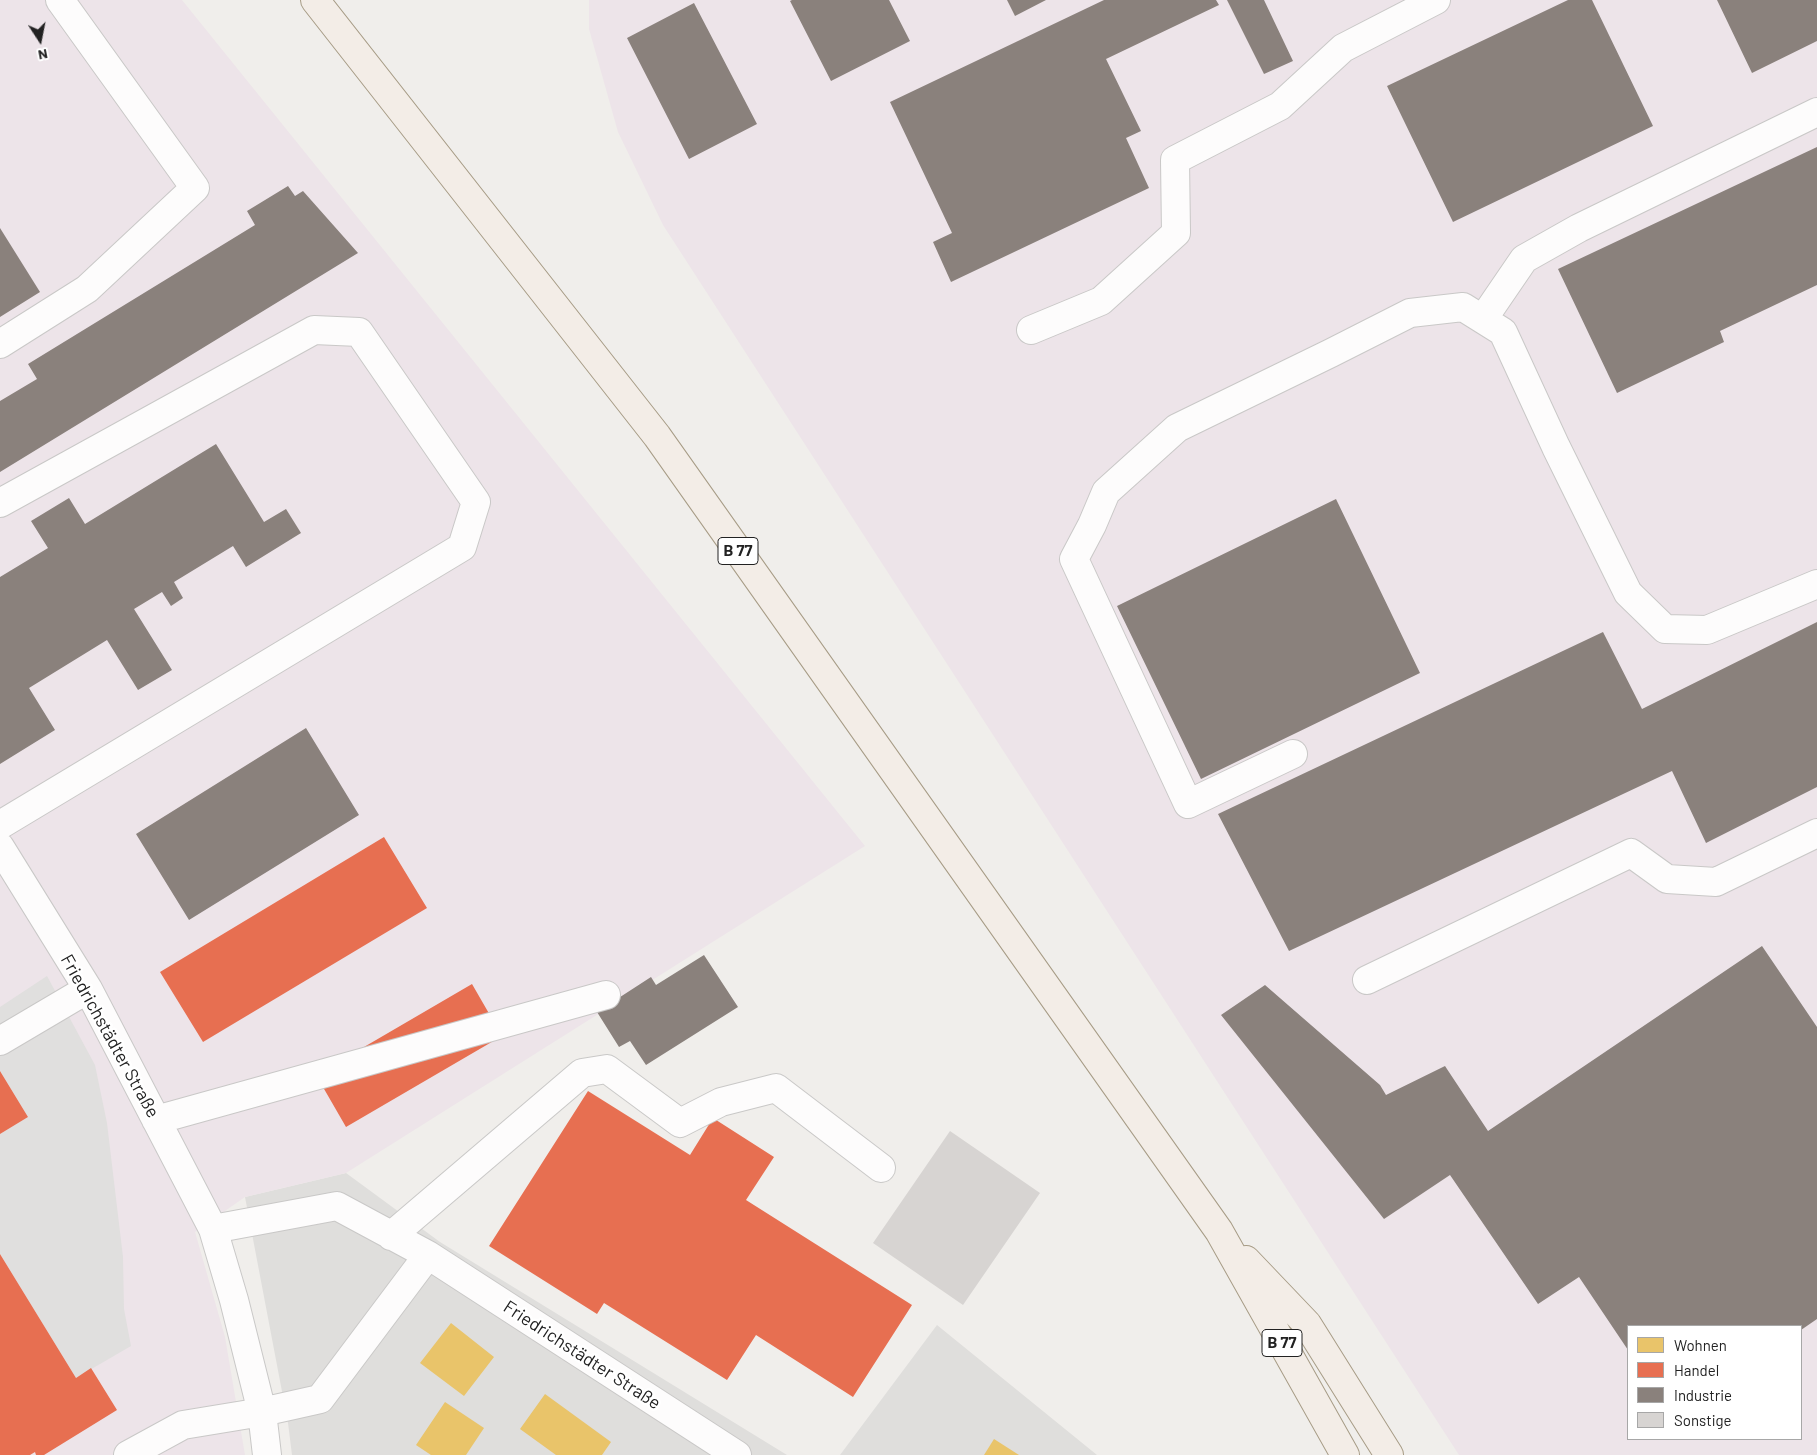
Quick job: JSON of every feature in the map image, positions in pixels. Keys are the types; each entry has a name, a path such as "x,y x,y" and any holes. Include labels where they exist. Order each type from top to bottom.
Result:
{"main road":[{"name":"B 77","path":"315,0 657,436 1219,1231 1346,1455"},
{"path":"1219,1231 1307,1324 1389,1455"}],"street":[{"path":"0,344 87,289 196,188 60,0"},
{"path":"1031,330 1101,301 1176,233 1175,160 1280,106 1343,48 1436,0"},
{"path":"1483,320 1524,259 1579,228 1817,112"},
{"path":"1293,754 1188,804 1074,558 1106,492 1177,428 1410,313 1463,307 1503,332 1556,447 1628,592 1665,629 1707,630 1817,584"},
{"path":"0,503 314,330 359,332 476,502 462,547 0,825"},
{"path":"1367,980 1631,853 1667,879 1716,882 1817,833"},
{"name":"Friedrichstädter Straße","path":"0,847 88,989 213,1229 234,1300 262,1412 267,1455"},
{"path":"0,1041 88,989"},
{"path":"156,1120 606,995"},
{"path":"391,1236 582,1073 607,1069 680,1123 721,1102 776,1088 882,1168"},
{"name":"Friedrichstädter Straße","path":"213,1229 337,1206 428,1255 737,1455"},
{"path":"128,1455 183,1425 262,1412 320,1399 428,1255"}],"shaded area":[{"path":"0,0 182,0 865,846 346,1173 245,1197 195,1232 225,1337 245,1455 0,1455"},
{"path":"589,0 1817,0 1817,1455 1459,1455 663,225 618,132 589,29"},
{"path":"47,976 95,1065 107,1123 123,1257 124,1309 131,1346 76,1378 0,1254 0,1134 28,1117 0,1071 0,1007"},
{"path":"346,1173 440,1242 787,1455 292,1455 288,1423 245,1197"},
{"path":"937,1325 1097,1455 840,1455"}],"building: Wohnen":[{"path":"451,1323 494,1357 464,1396 420,1363"},
{"path":"545,1394 611,1442 602,1455 556,1455 520,1429"},
{"path":"445,1402 484,1428 466,1455 431,1455 416,1445"},
{"path":"994,1439 1019,1455 984,1455"}],"building: Handel":[{"path":"384,837 427,908 203,1042 160,972"},
{"path":"472,984 502,1036 346,1127 316,1075"},
{"path":"0,1071 28,1117 0,1134"},
{"path":"588,1091 690,1155 713,1118 774,1157 746,1200 912,1305 853,1397 756,1335 727,1380 604,1303 597,1314 489,1246"},
{"path":"0,1254 76,1378 91,1368 117,1410 44,1455 36,1455 35,1452 30,1455 0,1455"}],"building: Industrie":[{"path":"889,0 910,41 831,81 790,1"},
{"path":"1007,0 1046,0 1015,16"},
{"path":"1104,0 1216,0 1219,5 1106,59 1141,131 1126,138 1149,188 951,282 933,242 952,233 890,102"},
{"path":"1227,0 1264,0 1293,61 1264,74"},
{"path":"1568,0 1592,0 1653,126 1453,222 1387,86"},
{"path":"1717,0 1817,0 1817,41 1752,73"},
{"path":"694,3 757,124 689,159 627,38"},
{"path":"1817,147 1817,285 1720,331 1724,342 1617,393 1558,269"},
{"path":"288,186 295,196 303,191 358,253 0,472 0,401 37,379 28,364 255,225 247,211"},
{"path":"0,228 40,292 0,317"},
{"path":"216,444 264,522 286,509 301,533 246,567 233,546 174,582 183,598 171,606 162,592 134,609 172,670 138,690 107,640 29,688 55,730 0,764 0,577 48,548 31,521 69,498 85,524"},
{"path":"1336,499 1420,673 1201,779 1117,606"},
{"path":"1817,622 1817,787 1706,843 1672,771 1289,951 1218,814 1603,632 1642,709"},
{"path":"306,728 359,815 189,920 136,834"},
{"path":"1762,946 1817,1027 1817,1319 1802,1329 1802,1325 1627,1325 1627,1349 1579,1277 1538,1304 1450,1175 1384,1219 1221,1015 1265,985 1380,1085 1386,1095 1445,1066 1488,1131"},
{"path":"704,955 738,1007 646,1065 630,1041 619,1047 597,1012 651,977 656,985"}],"building: Sonstige":[{"path":"950,1131 1040,1193 963,1305 873,1243"}]}
